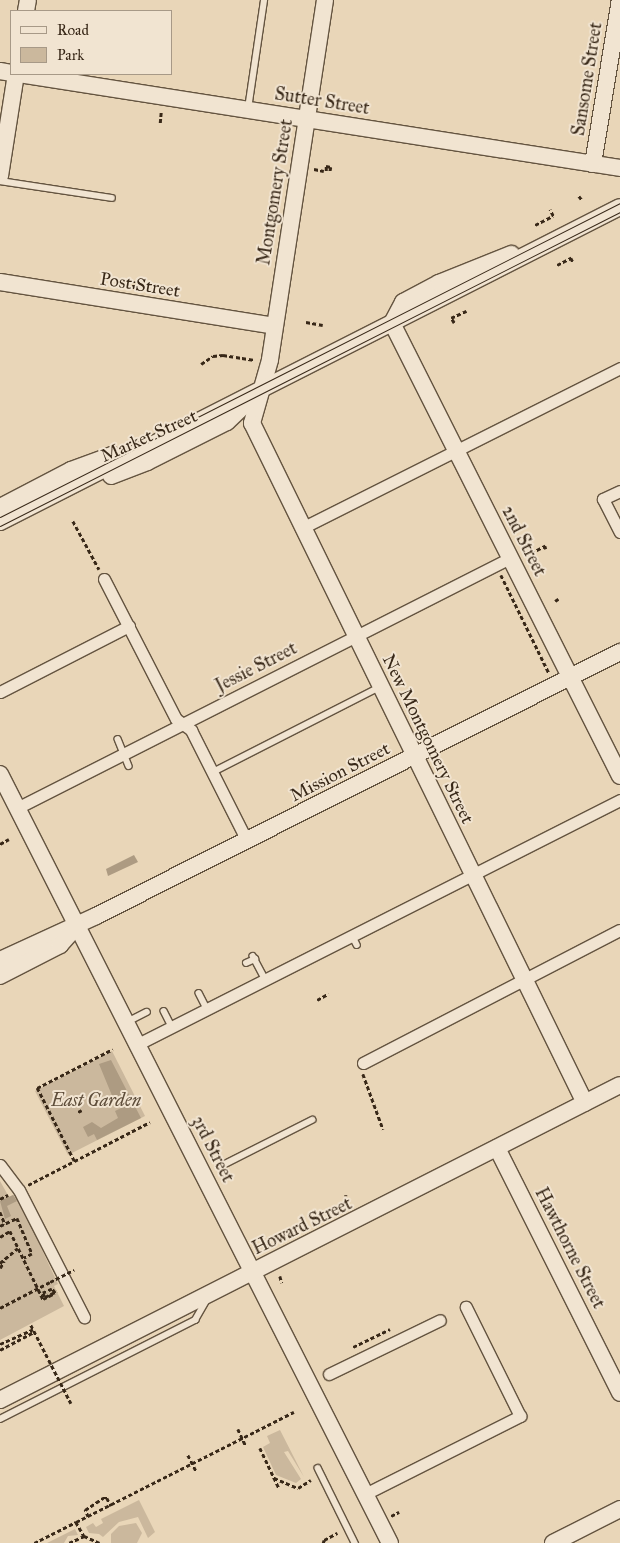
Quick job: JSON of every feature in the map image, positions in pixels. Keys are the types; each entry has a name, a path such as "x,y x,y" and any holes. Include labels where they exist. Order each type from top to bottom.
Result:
{"main road":[{"name":"Montgomery Street","path":"261,389 270,360 325,0"},
{"name":"Sansome Street","path":"593,164 620,0"},
{"path":"0,176 17,75"},
{"name":"Sutter Street","path":"23,75 620,168"},
{"name":"Market Street","path":"0,522 620,208"},
{"name":"Post Street","path":"0,282 274,326"},
{"name":"2nd Street","path":"392,323 620,776"},
{"name":"Market Street","path":"41,501 147,462 228,422 261,389"},
{"name":"New Montgomery Street","path":"261,389 252,423 585,1103"},
{"name":"Market Street","path":"0,507 71,470 176,433"},
{"path":"0,495 18,497"},
{"name":"Mission Street","path":"0,960 55,932 78,925 415,757 620,652"},
{"name":"3rd Street","path":"0,774 254,1272 387,1542"},
{"name":"Mission Street","path":"0,976 60,945 78,925"},
{"name":"Howard Street","path":"0,1400 620,1085"},
{"name":"Hawthorne Street","path":"497,1148 620,1393"},
{"path":"553,1543 620,1509"}],"street":[{"path":"302,528 620,368"},
{"path":"620,491 603,500 620,532"},
{"name":"Jessie Street","path":"17,808 510,558"},
{"path":"104,579 176,718 190,730 247,841"},
{"path":"0,692 77,657 129,626"},
{"path":"138,1044 265,979 358,937 472,874 620,800"},
{"path":"363,1068 415,1031 526,981 620,930"},
{"path":"0,1166 19,1190 84,1318"},
{"path":"365,1494 520,1416 466,1307"},
{"path":"329,1374 440,1320"}],"lane":[{"path":"248,110 264,0"},
{"path":"0,181 112,198"},
{"path":"212,773 380,687"},
{"path":"118,740 129,766"},
{"path":"246,963 254,957 265,979"},
{"path":"199,994 207,1009"},
{"path":"164,1011 172,1026"},
{"path":"126,1022 147,1012"},
{"path":"223,1165 312,1120"},
{"path":"0,1419 196,1320 210,1293"},
{"path":"318,1468 355,1543"}],"path":[{"path":"160,124 162,111"},
{"path":"314,169 326,171"},
{"path":"579,196 582,200"},
{"path":"535,225 553,216 550,210"},
{"path":"557,266 571,258 573,262"},
{"path":"133,289 134,281"},
{"path":"454,323 451,318 466,311"},
{"path":"306,322 323,325"},
{"path":"201,364 213,356 256,360"},
{"path":"73,521 104,579"},
{"path":"531,553 545,546 546,549"},
{"path":"0,844 9,839"},
{"path":"317,1000 328,994"},
{"path":"74,1161 37,1088 113,1049"},
{"path":"363,1068 383,1129"},
{"path":"78,1112 82,1110"},
{"path":"19,1190 150,1122"},
{"path":"0,1212 5,1224"},
{"path":"0,1226 19,1217 32,1254 23,1258"},
{"path":"0,1236 10,1231 43,1298 55,1293 52,1289 44,1293 45,1297 60,1290"},
{"path":"0,1263 18,1248"},
{"path":"0,1268 4,1260"},
{"path":"0,1308 74,1270"},
{"path":"280,1276 282,1283"},
{"path":"0,1301 4,1306"},
{"path":"0,1344 33,1328"},
{"path":"0,1350 33,1328"},
{"path":"33,1328 70,1403"},
{"path":"348,1350 390,1329"},
{"path":"34,1543 111,1506 294,1412"},
{"path":"238,1430 246,1446"},
{"path":"260,1448 279,1488"},
{"path":"188,1455 196,1471"},
{"path":"274,1478 298,1488 311,1480"},
{"path":"88,1517 85,1510 103,1498 107,1498 111,1506"},
{"path":"390,1516 399,1512"},
{"path":"76,1522 84,1536 97,1542"},
{"path":"323,1543 324,1540 337,1533"},
{"path":"69,1543 84,1536"}],"green space":[{"name":"East Garden","path":"112,1051 145,1116 68,1155 35,1091"},
{"path":"0,1181 9,1197 16,1194 58,1284 54,1286 64,1306 0,1340"},
{"path":"280,1430 304,1477 288,1451 284,1452 301,1479 296,1483 276,1475 263,1447 270,1443 267,1436"},
{"path":"139,1500 155,1532 148,1538 138,1517 119,1522 103,1537 99,1534 89,1533 86,1527 93,1523 96,1527 103,1523 101,1519"},
{"path":"136,1523 142,1533 137,1543 111,1543 111,1534 119,1526"},
{"path":"75,1529 78,1535 68,1536 64,1543 47,1543"}],"shaded area":[{"path":"134,855 138,862 108,876 106,869"},
{"path":"111,1060 141,1118 97,1140 94,1134 88,1137 83,1127 92,1122 101,1128 118,1118 115,1111 121,1108 116,1097 113,1098 99,1064"},
{"path":"13,1195 17,1201 7,1206 11,1216 5,1219 0,1201"}],"tram line":[{"path":"0,517 620,203"},
{"path":"0,526 620,212"}]}
